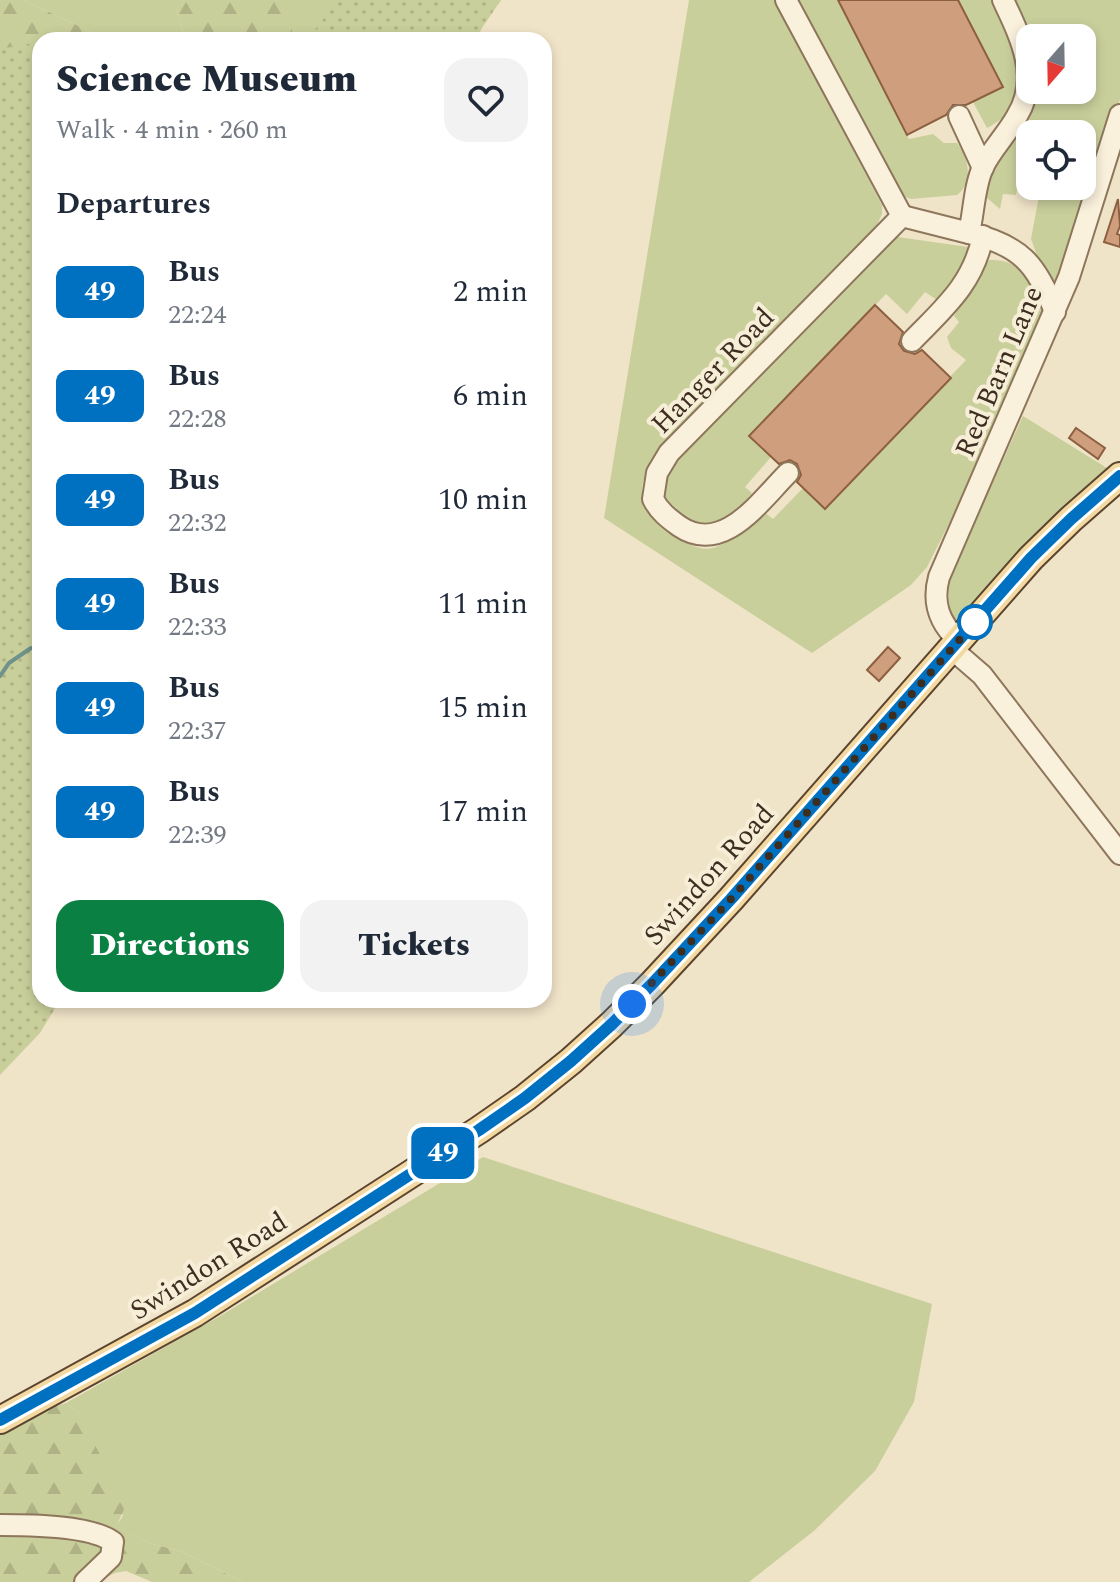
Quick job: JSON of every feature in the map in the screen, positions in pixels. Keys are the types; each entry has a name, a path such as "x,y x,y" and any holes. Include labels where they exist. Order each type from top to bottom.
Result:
{"main road":[{"name":"Swindon Road","path":"0,1420 195,1313 479,1130 536,1089 612,1024 652,984 731,899 1031,558 1120,476"}],"street":[{"path":"786,0 902,216 976,235 1014,249 1041,279 1055,312"},
{"path":"912,341 970,277 977,263 976,235 983,168 1019,113 1028,79 1025,52 1003,0"},
{"name":"Red Barn Lane","path":"1120,115 1080,245 1055,312 939,577 936,599 938,611 955,645 982,675 1120,854"},
{"path":"959,116 983,168"},
{"name":"Hanger Road","path":"788,473 738,522 714,536 685,530 664,514 653,499 657,473 669,453 902,216"},
{"path":"0,1525 98,1533 107,1537 113,1542 111,1557 85,1582"}],"green space":[{"path":"0,0 23,0 92,32 32,32 32,373 0,429"},
{"path":"23,0 184,0 177,9 182,30 186,32 92,32"},
{"path":"184,0 276,0 292,12 292,32 186,32 182,30 177,9"},
{"path":"276,0 501,0 480,32 291,32"},
{"path":"338,0 501,0 480,32 313,32"},
{"path":"689,0 774,0 882,205 882,214 877,225 658,452 649,466 642,490 647,511 654,520 690,545 708,549 734,537 763,511 773,519 803,488 825,508 966,360 951,348 947,337 959,322 954,316 989,260 1010,263 1019,268 1046,311 972,478 927,567 911,585 812,653 604,518"},
{"path":"793,0 838,0 909,139 933,134 944,143 957,143 961,149 967,163 968,177 957,195 911,199 899,195"},
{"path":"958,0 993,0 1014,52 1014,103 1004,117 987,128 973,102 1002,86"},
{"path":"1008,0 1120,0 1120,99 1096,185 1096,120 1020,120 1028,104 1096,104 1096,24 1022,24"},
{"path":"32,43 32,1008 55,1008 40,1033 0,1075 0,49"},
{"path":"1016,126 1016,195 1003,194 1000,209 987,198 985,183"},
{"path":"1038,200 1091,200 1056,293 1043,272 1031,239"},
{"path":"898,237 968,247 969,252 955,280 937,300 925,292 907,314 886,294 749,435 771,457 745,487 752,493 731,516 707,525 678,514 662,496 668,475 681,455 891,239"},
{"path":"1023,416 1107,468 1120,463 1120,467 964,622 955,620 949,596 952,572"},
{"path":"483,1157 932,1304 914,1402 875,1471 815,1530 749,1582 243,1582 180,1551 149,1543 115,1527 123,1516 78,1412 66,1403 220,1316"},
{"path":"66,1403 78,1412 126,1505 116,1527 149,1543 180,1551 243,1582 152,1582 126,1571 96,1582 0,1582 0,1428 25,1415"}],"building":[{"path":"838,0 958,0 1003,87 966,105 953,105 946,115 907,135"},
{"path":"1118,199 1120,226 1117,234 1120,235 1120,247 1104,242"},
{"path":"875,305 903,332 899,344 904,351 915,354 922,350 951,378 825,509 797,482 801,475 797,464 790,460 779,464 749,436"},
{"path":"1076,428 1105,448 1098,459 1069,438"},
{"path":"888,647 900,658 879,681 867,670"}],"waterway":[{"path":"0,676 9,663 31,648"}],"bus line":[{"name":"49","path":"0,1420 195,1313 479,1130 571,1061 652,984 731,899 1031,558 1120,476"}],"route":[{"path":"632,1004 731,899 977,620 975,622"}]}
